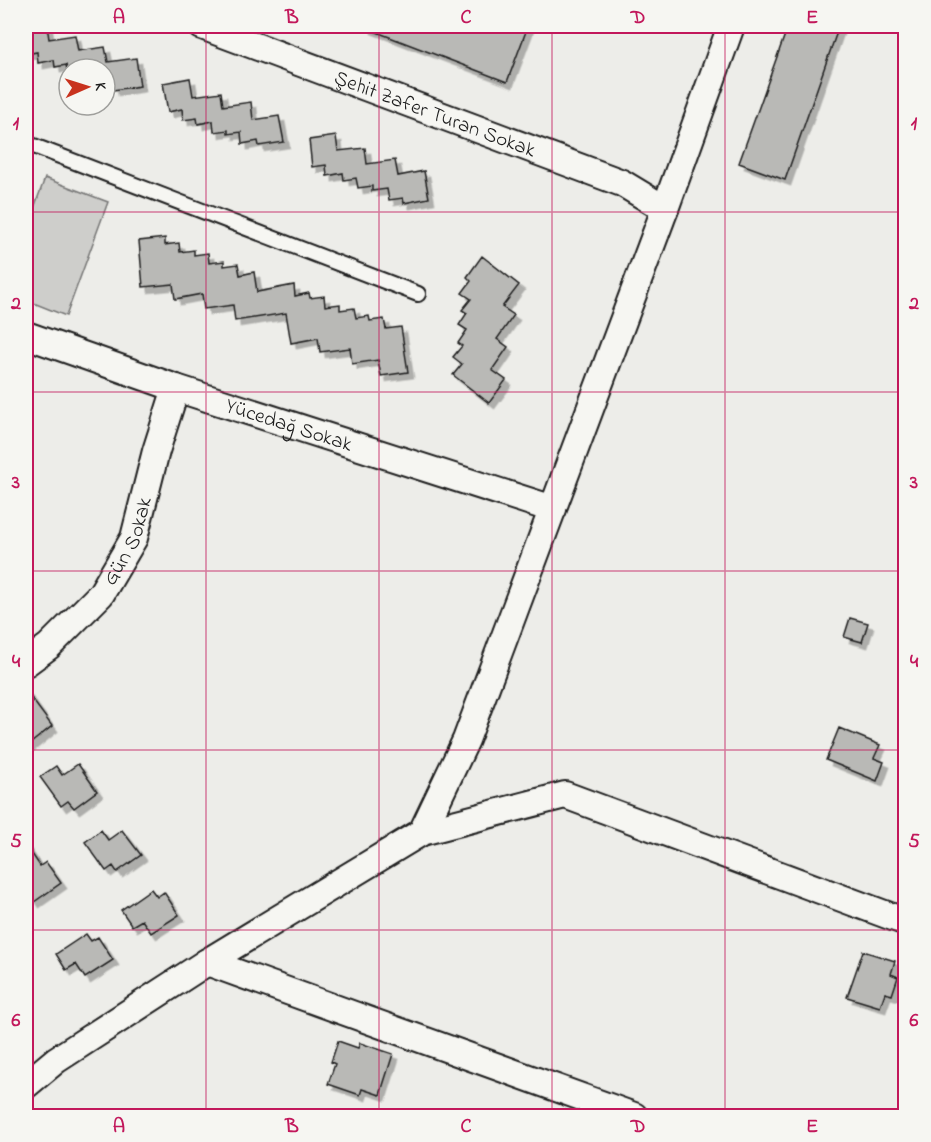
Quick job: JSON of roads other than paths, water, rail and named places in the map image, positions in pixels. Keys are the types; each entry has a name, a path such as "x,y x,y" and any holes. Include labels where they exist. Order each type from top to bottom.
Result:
{"street":[{"name":"Şehit Zafer Turan Sokak","path":"202,26 622,183 665,209"},
{"path":"423,832 466,740 665,209 731,26"},
{"name":"Yücedağ Sokak","path":"26,335 176,388 553,509"},
{"name":"Gün Sokak","path":"26,663 49,646 101,594 134,538 156,451 176,388"},
{"path":"26,1085 57,1060 207,962 423,832 565,795 906,922"},
{"path":"207,962 634,1116"}],"lane":[{"path":"26,143 418,294"}]}
